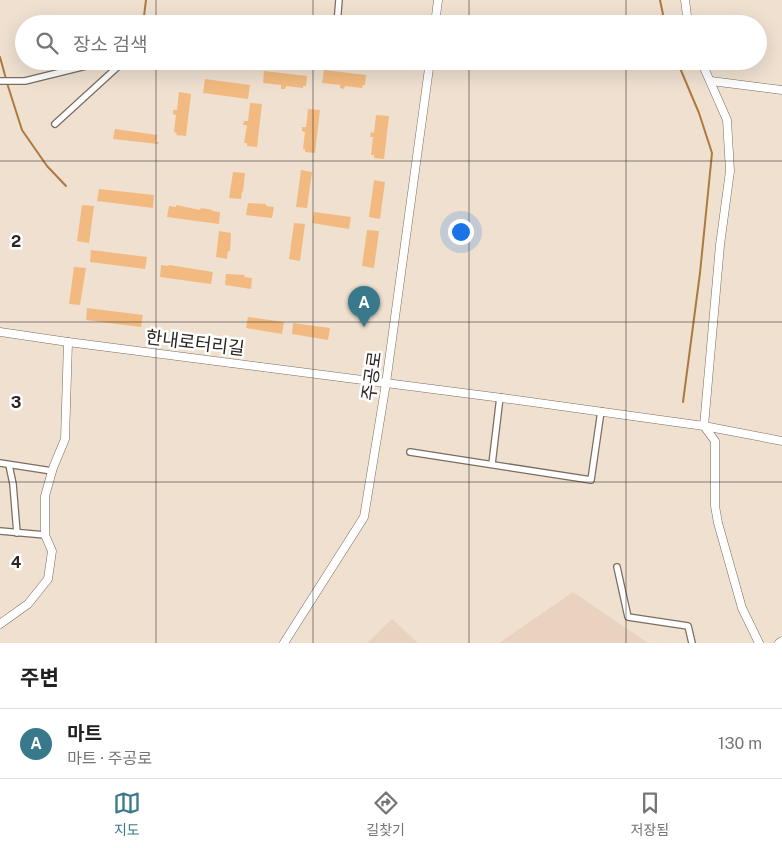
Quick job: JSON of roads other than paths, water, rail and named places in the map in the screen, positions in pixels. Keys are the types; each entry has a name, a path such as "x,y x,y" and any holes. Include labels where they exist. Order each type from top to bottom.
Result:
{"street":[{"path":"338,15 339,0"},
{"path":"436,15 438,0"},
{"path":"685,0 687,15"},
{"path":"0,81 16,82 67,70"},
{"path":"55,124 114,70"},
{"name":"주공로","path":"284,643 364,517 386,383 429,70"},
{"path":"706,70 727,120 730,171 720,245 704,426 715,441 715,506 718,524 742,608 759,643"},
{"path":"711,81 782,90"},
{"name":"한내로터리길","path":"0,332 601,411 704,426 782,441"},
{"path":"0,624 28,604 48,579 52,551 45,535 45,496 52,471 66,439 68,342"},
{"path":"492,464 500,397"},
{"path":"410,452 591,480 601,411"},
{"path":"0,463 52,471"},
{"path":"9,465 13,484 17,533"},
{"path":"0,532 45,535"},
{"path":"617,568 628,617 688,626 692,643"}],"waterway":[{"path":"144,15 146,0"},
{"path":"660,0 663,15"},
{"path":"0,57 6,79"},
{"path":"681,70 699,113 712,153 700,273 683,402"},
{"path":"7,83 22,130 47,166 66,186"}],"place":[{"name":"마트","path":"364,327"}]}
